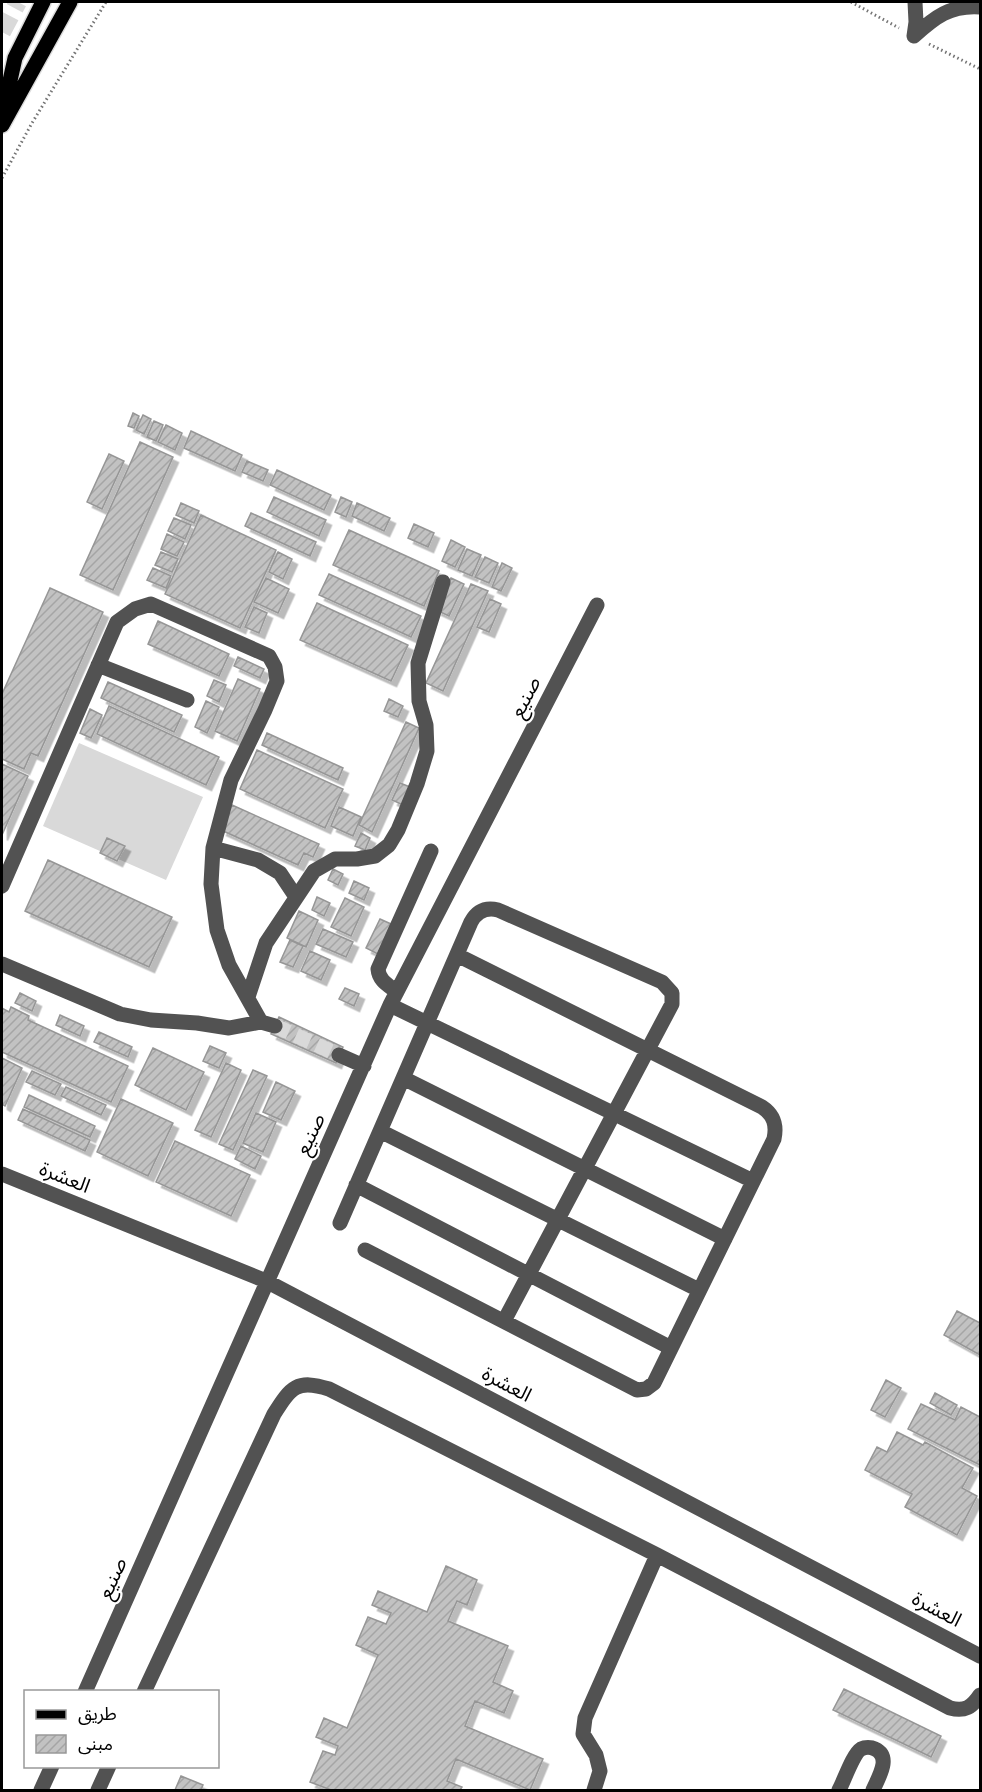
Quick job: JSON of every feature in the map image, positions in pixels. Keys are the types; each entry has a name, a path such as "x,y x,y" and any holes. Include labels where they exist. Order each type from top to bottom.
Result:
{"main road":[{"path":"2,117 15,58 43,2"},
{"path":"2,125 70,2"}],"street":[{"path":"915,2 914,36 933,18 945,12 958,8 981,6"},
{"path":"974,2 981,6"},
{"path":"248,997 266,943 314,871 335,859 375,856 389,845 398,830 417,784 427,751 426,725 419,700 418,663 443,582"},
{"path":"2,886 117,622 135,609 151,604 269,656 275,667 277,681 266,710 231,780 213,848 211,884 217,930 229,965 268,1024 229,1028 151,1020 120,1014 2,964"},
{"name":"صنيع","path":"86,1690 393,999 597,605"},
{"path":"98,665 186,700"},
{"path":"213,848 258,860 280,873 296,897"},
{"path":"431,851 378,969 379,976 393,999 427,1022 753,1181"},
{"path":"340,1223 474,917 482,910 493,909 662,982 672,993 672,1004 504,1321"},
{"path":"365,1250 636,1390 646,1389 654,1383 774,1139 775,1124 768,1111 457,955"},
{"path":"339,1055 364,1066"},
{"path":"403,1078 725,1239"},
{"path":"380,1131 699,1290"},
{"name":"العشرة","path":"2,1174 266,1281 981,1656"},
{"path":"357,1185 671,1348"},
{"path":"145,1690 274,1414 285,1397 296,1387 311,1384 329,1389 950,1708 968,1709 981,1695"},
{"path":"594,1791 600,1771 596,1755 583,1734 585,1718 657,1556"},
{"path":"839,1791 856,1755 861,1749 870,1747 883,1756 883,1765 873,1791"},
{"path":"41,1791 52,1768"},
{"path":"98,1791 109,1768"}],"path":[{"path":"2,178 32,123 106,2"}],"shaded area":[{"path":"79,743 203,797 166,880 43,826"}],"building":[{"path":"133,413 139,416 134,428 128,426"},
{"path":"143,415 151,419 144,434 136,430"},
{"path":"154,421 163,425 156,441 147,437"},
{"path":"166,425 182,433 175,450 158,442"},
{"path":"191,431 242,455 235,471 184,448"},
{"path":"140,442 173,457 113,590 80,575"},
{"path":"109,454 124,461 102,509 87,502"},
{"path":"247,461 268,470 263,481 242,472"},
{"path":"277,470 331,495 324,510 270,485"},
{"path":"274,497 326,520 319,536 267,512"},
{"path":"341,497 352,502 346,517 335,512"},
{"path":"181,503 199,511 194,523 176,515"},
{"path":"357,503 390,518 384,531 352,516"},
{"path":"251,513 316,542 310,556 245,526"},
{"path":"201,515 276,550 240,628 165,594"},
{"path":"174,518 191,525 185,539 168,531"},
{"path":"414,524 434,533 428,547 408,538"},
{"path":"349,530 439,571 424,606 333,565"},
{"path":"167,534 184,542 177,556 161,549"},
{"path":"451,540 465,547 455,567 442,561"},
{"path":"467,549 481,555 472,576 458,570"},
{"path":"161,552 178,559 172,572 155,565"},
{"path":"278,552 292,559 283,579 269,572"},
{"path":"485,557 498,563 489,583 475,577"},
{"path":"502,563 512,568 501,591 492,587"},
{"path":"153,568 171,576 166,588 147,580"},
{"path":"329,574 421,616 411,637 319,595"},
{"path":"266,578 289,589 278,613 254,602"},
{"path":"451,578 464,584 449,616 436,610"},
{"path":"471,584 488,591 443,691 426,683"},
{"path":"50,588 103,612 38,756 31,753 24,769 2,759 2,694"},
{"path":"490,599 501,604 489,632 477,627"},
{"path":"317,603 408,645 391,681 300,640"},
{"path":"254,607 267,613 259,633 245,627"},
{"path":"158,621 229,654 219,676 148,644"},
{"path":"238,657 264,669 260,678 234,666"},
{"path":"238,679 260,689 237,741 215,731"},
{"path":"214,680 226,685 219,702 207,696"},
{"path":"108,682 182,715 174,732 101,698"},
{"path":"389,699 403,706 398,717 384,711"},
{"path":"206,701 219,707 207,733 195,727"},
{"path":"109,706 219,757 206,785 97,734"},
{"path":"90,709 102,715 91,738 80,733"},
{"path":"406,722 419,728 372,832 359,825"},
{"path":"267,733 343,768 338,780 262,745"},
{"path":"257,750 343,789 325,828 240,789"},
{"path":"2,764 28,776 2,835"},
{"path":"400,783 410,787 403,805 392,800"},
{"path":"232,805 319,844 313,857 304,853 298,865 221,830"},
{"path":"339,807 361,817 353,836 331,826"},
{"path":"361,833 370,838 365,850 355,846"},
{"path":"107,838 125,846 117,861 100,853"},
{"path":"48,860 172,917 149,967 25,911"},
{"path":"333,869 343,874 338,885 328,880"},
{"path":"354,881 369,888 364,900 349,893"},
{"path":"317,897 330,903 324,916 312,910"},
{"path":"345,898 364,907 351,936 331,927"},
{"path":"299,911 318,920 306,947 287,938"},
{"path":"380,919 391,924 378,954 366,948"},
{"path":"323,929 353,942 346,957 316,944"},
{"path":"290,940 303,946 293,967 280,962"},
{"path":"310,951 330,960 321,980 301,971"},
{"path":"345,988 359,994 354,1006 339,999"},
{"path":"20,993 36,1001 32,1011 15,1003"},
{"path":"11,1007 29,1016 28,1020 128,1066 111,1102 2,1052 2,1008 9,1012"},
{"path":"60,1015 84,1026 80,1036 56,1025"},
{"path":"279,1017 343,1047 336,1063 271,1034"},
{"path":"99,1032 132,1047 128,1057 94,1042"},
{"path":"210,1046 226,1053 219,1068 203,1061"},
{"path":"153,1048 204,1072 186,1110 135,1085"},
{"path":"2,1058 22,1068 5,1106 2,1104"},
{"path":"226,1063 241,1070 211,1137 195,1130"},
{"path":"253,1070 267,1076 233,1150 219,1144"},
{"path":"32,1071 61,1084 55,1095 26,1082"},
{"path":"276,1082 295,1091 281,1120 263,1112"},
{"path":"66,1087 106,1105 101,1115 61,1096"},
{"path":"29,1095 95,1126 90,1137 24,1107"},
{"path":"121,1099 173,1123 148,1176 97,1152"},
{"path":"23,1109 90,1140 85,1151 18,1120"},
{"path":"256,1113 276,1122 263,1152 243,1143"},
{"path":"175,1141 250,1175 231,1216 156,1182"},
{"path":"241,1146 261,1156 255,1169 235,1159"},
{"path":"957,1311 980,1323 980,1355 944,1335"},
{"path":"886,1380 901,1388 885,1417 871,1410"},
{"path":"935,1393 957,1405 951,1415 930,1403"},
{"path":"921,1404 955,1420 961,1407 980,1417 980,1465 908,1429"},
{"path":"897,1432 923,1445 925,1442 973,1468 962,1488 977,1496 957,1535 905,1507 912,1494 865,1470 877,1447 887,1452"},
{"path":"446,1566 477,1580 467,1605 457,1601 448,1621 508,1646 493,1682 513,1691 504,1713 475,1701 465,1726 543,1759 530,1790 456,1759 447,1781 462,1787 460,1790 331,1790 310,1782 323,1751 335,1755 338,1746 316,1737 324,1718 347,1728 378,1655 356,1645 368,1617 386,1624 391,1613 372,1605 378,1591 427,1612"},
{"path":"844,1689 941,1736 931,1757 833,1710"},
{"path":"181,1776 203,1785 201,1790 175,1790"}],"tunnel":[{"path":"2,32 18,2"},
{"path":"275,1026 339,1055"}]}
